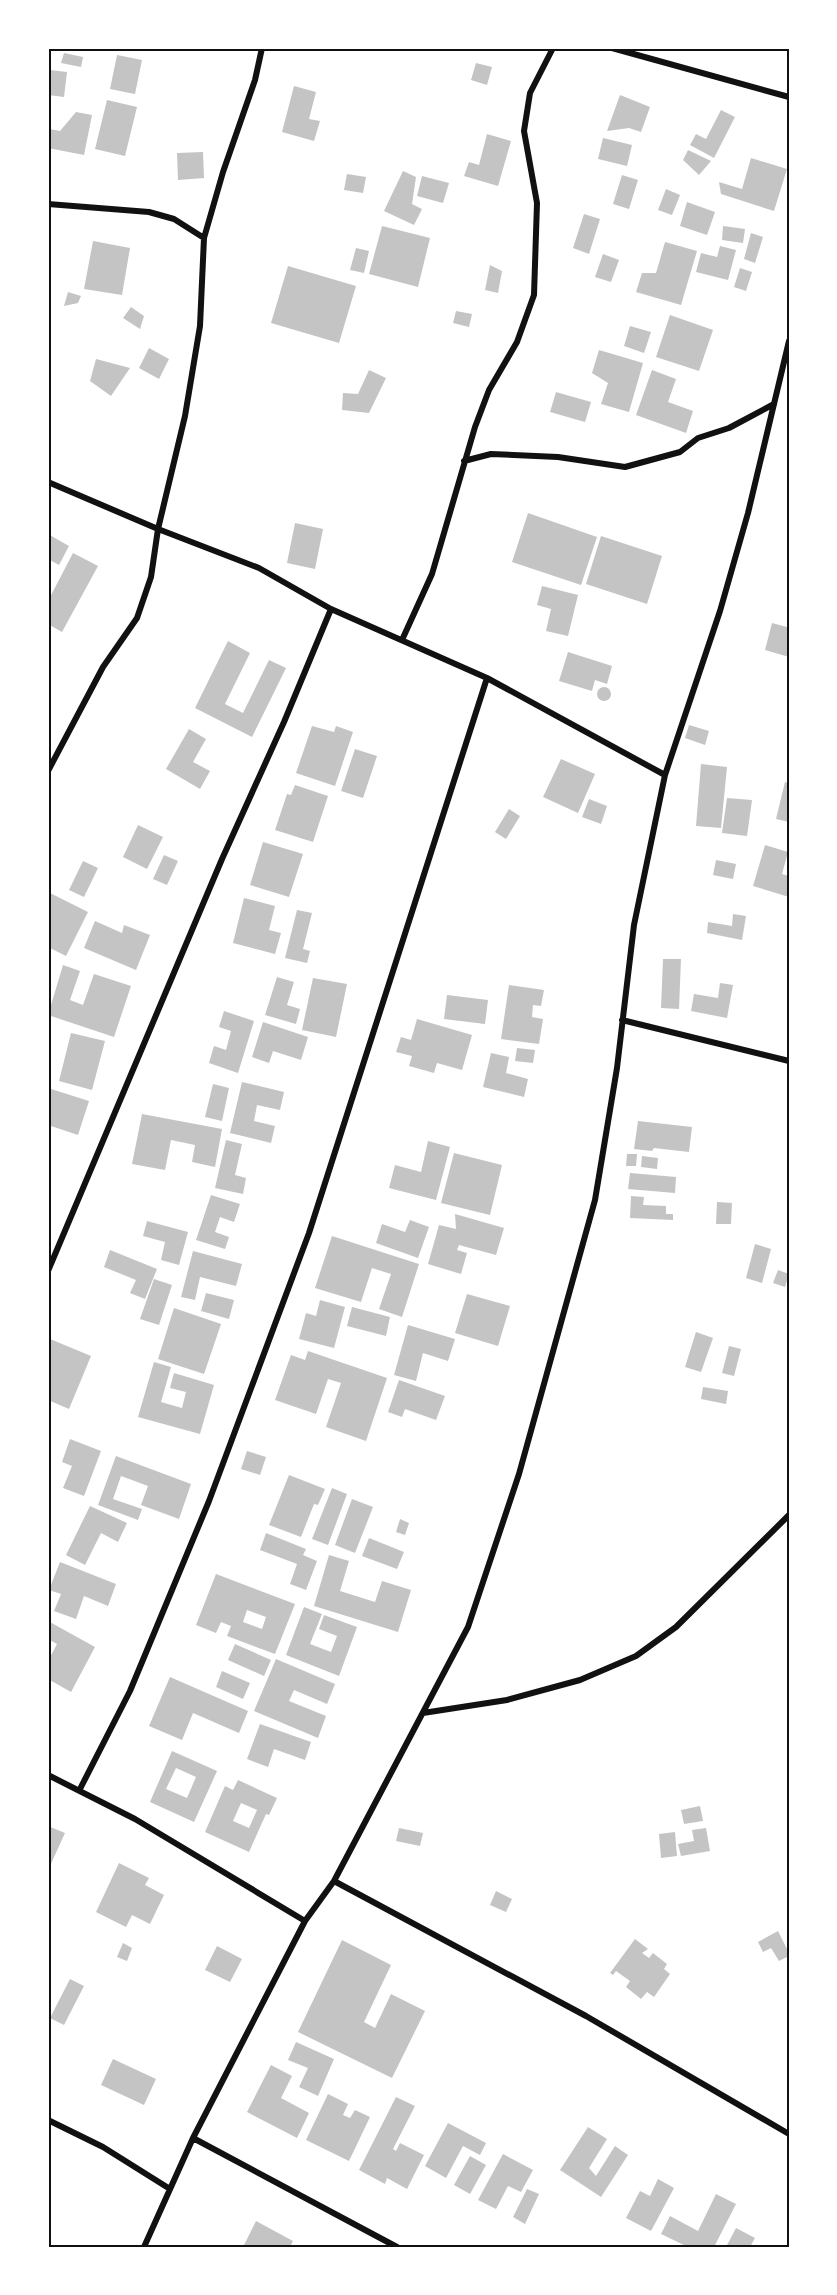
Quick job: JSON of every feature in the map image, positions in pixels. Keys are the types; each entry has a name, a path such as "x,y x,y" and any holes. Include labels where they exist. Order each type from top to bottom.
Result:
{"street":[{"path":"48,771 103,667 137,618 151,577 158,529 185,416 200,326 204,238 223,172 255,80 262,48"},
{"path":"402,640 432,574 464,461 489,390 517,342 534,295 537,203 524,131 530,93 553,48"},
{"path":"612,48 789,97"},
{"path":"48,204 149,212 174,219 204,238"},
{"path":"144,2247 193,2138 305,1921 334,1881 468,1627 519,1474 595,1200 617,1068 634,925 665,775 720,611 748,513 789,341"},
{"path":"464,461 491,454 570,459 625,467 680,453 698,438 729,428 774,404"},
{"path":"48,482 158,529 260,568 331,609 487,678 665,775"},
{"path":"48,1271 203,903 284,722 331,609"},
{"path":"80,1789 130,1691 209,1501 309,1233 487,678"},
{"path":"622,1020 789,1061"},
{"path":"423,1713 507,1700 580,1680 636,1656 676,1627 789,1515"},
{"path":"48,1775 80,1789 204,1858 305,1921"},
{"path":"334,1881 586,2016 789,2134"},
{"path":"48,2120 103,2147 170,2189"},
{"path":"193,2138 397,2247"}],"building":[{"path":"64,53 83,57 81,67 61,63"},
{"path":"117,55 142,60 135,94 110,89"},
{"path":"476,63 492,67 487,85 471,80"},
{"path":"50,70 67,72 64,97 48,95"},
{"path":"294,86 316,92 309,119 320,121 314,141 282,132"},
{"path":"620,95 650,107 641,132 629,128 607,131"},
{"path":"107,100 137,107 125,156 95,149"},
{"path":"721,110 735,117 714,158 690,145 696,134 706,139"},
{"path":"76,112 92,115 84,155 48,148 50,129 60,131"},
{"path":"487,134 511,141 498,186 464,176 469,162 479,165"},
{"path":"603,138 632,145 627,166 598,159"},
{"path":"688,150 711,161 699,175 683,160"},
{"path":"203,152 204,178 178,180 177,153"},
{"path":"751,158 787,169 774,211 721,194 719,182 742,189"},
{"path":"403,171 416,177 412,204 422,209 414,225 384,211"},
{"path":"347,174 366,177 363,193 344,190"},
{"path":"622,175 638,180 629,209 613,204"},
{"path":"422,176 449,183 443,203 417,196"},
{"path":"666,189 680,195 672,215 658,210"},
{"path":"687,202 715,212 707,235 680,226"},
{"path":"584,214 600,219 589,254 573,248"},
{"path":"382,226 430,238 418,287 369,274"},
{"path":"723,226 745,229 743,243 722,240"},
{"path":"751,233 763,237 755,263 744,259"},
{"path":"93,241 130,248 122,295 84,289"},
{"path":"665,242 697,251 681,305 636,292 642,273 656,273"},
{"path":"720,246 736,250 728,280 696,272 701,253 717,257"},
{"path":"356,248 369,251 364,273 350,270"},
{"path":"603,254 619,260 611,282 595,277"},
{"path":"490,265 502,271 498,293 485,290"},
{"path":"288,266 356,286 339,343 271,323"},
{"path":"740,268 752,272 746,291 734,287"},
{"path":"68,292 81,296 78,303 64,306"},
{"path":"131,307 144,316 140,329 123,318"},
{"path":"456,311 472,314 469,327 453,323"},
{"path":"670,315 713,330 699,371 656,357"},
{"path":"630,326 651,332 644,353 624,346"},
{"path":"149,348 169,359 159,379 139,368"},
{"path":"599,350 643,363 629,412 601,404 608,383 592,373"},
{"path":"96,359 130,368 111,396 90,381"},
{"path":"369,370 386,378 369,413 342,410 343,393 358,394"},
{"path":"652,370 676,379 668,402 693,411 686,433 636,415"},
{"path":"556,392 591,402 585,422 550,412"},
{"path":"528,513 597,537 581,585 512,562"},
{"path":"295,523 323,529 315,569 287,563"},
{"path":"48,534 69,546 59,565 48,559"},
{"path":"601,536 662,556 647,604 586,584"},
{"path":"73,553 98,566 62,632 48,624 48,601"},
{"path":"542,586 578,595 568,636 546,631 551,609 537,605"},
{"path":"772,623 787,627 789,623 789,657 765,650"},
{"path":"228,641 250,653 225,704 243,713 269,660 286,668 252,737 195,708"},
{"path":"568,652 612,666 607,684 595,680 592,691 559,681"},
{"path":"604,687 609,689 611,694 609,699 604,701 599,699 597,694 599,689"},
{"path":"689,725 709,731 705,745 685,738"},
{"path":"312,726 334,732 336,726 353,732 335,786 296,773"},
{"path":"189,729 206,739 193,762 210,771 200,789 166,769"},
{"path":"355,749 377,756 363,798 341,791"},
{"path":"561,759 595,774 578,813 543,797"},
{"path":"701,764 727,767 721,828 696,826"},
{"path":"785,782 789,783 789,822 776,819"},
{"path":"295,785 328,796 313,842 275,830 287,794 291,795"},
{"path":"727,798 752,800 747,836 722,833"},
{"path":"589,799 607,806 601,824 582,817"},
{"path":"509,809 520,816 506,839 495,832"},
{"path":"138,825 163,837 147,869 123,857"},
{"path":"263,842 303,854 289,897 250,885"},
{"path":"765,845 788,852 782,874 789,876 789,897 753,886"},
{"path":"164,855 178,861 167,885 153,879"},
{"path":"716,860 736,864 733,879 713,875"},
{"path":"83,861 98,868 84,897 69,890"},
{"path":"48,892 88,912 66,956 48,947"},
{"path":"244,898 275,906 269,930 281,933 275,954 233,943"},
{"path":"297,910 312,913 303,949 310,951 307,963 285,958"},
{"path":"733,914 746,916 742,940 707,933 708,922 732,926"},
{"path":"95,921 122,933 124,925 150,935 136,970 84,948"},
{"path":"663,959 681,959 679,1009 661,1008"},
{"path":"63,965 80,971 70,1000 83,1005 94,974 131,986 114,1037 48,1015"},
{"path":"277,977 294,982 287,1005 300,1009 296,1024 265,1015"},
{"path":"313,978 347,984 336,1037 302,1030"},
{"path":"720,983 733,985 727,1018 691,1011 694,994 718,998"},
{"path":"509,985 544,990 541,1006 533,1005 532,1017 543,1019 539,1044 501,1039"},
{"path":"447,995 488,1000 485,1024 444,1019"},
{"path":"224,1011 254,1021 238,1073 209,1063 214,1046 226,1050 231,1031 219,1027"},
{"path":"417,1019 472,1035 462,1070 437,1063 434,1073 409,1066 412,1056 396,1052 401,1037 411,1040"},
{"path":"263,1022 308,1037 301,1060 273,1051 269,1063 252,1057"},
{"path":"71,1033 105,1041 92,1090 59,1081"},
{"path":"517,1048 535,1050 533,1063 515,1061"},
{"path":"491,1053 509,1057 506,1073 528,1079 524,1097 483,1087"},
{"path":"242,1082 284,1092 280,1110 257,1105 254,1121 275,1126 271,1143 230,1133"},
{"path":"213,1084 229,1088 222,1121 205,1117"},
{"path":"48,1088 89,1101 78,1135 48,1125"},
{"path":"142,1114 222,1129 215,1167 192,1162 195,1145 171,1140 165,1170 132,1164"},
{"path":"638,1121 692,1127 689,1152 654,1148 652,1151 634,1149"},
{"path":"226,1140 242,1144 235,1175 246,1178 243,1194 215,1188"},
{"path":"428,1141 450,1147 436,1200 389,1188 395,1165 421,1172"},
{"path":"454,1153 502,1165 490,1215 441,1203"},
{"path":"627,1154 637,1154 636,1166 626,1166"},
{"path":"642,1156 658,1158 657,1169 641,1167"},
{"path":"630,1173 676,1177 675,1193 628,1189"},
{"path":"211,1195 240,1204 234,1222 220,1217 215,1232 229,1237 225,1249 196,1240"},
{"path":"631,1196 644,1197 643,1205 666,1206 666,1214 673,1214 673,1220 630,1218"},
{"path":"717,1202 732,1203 731,1224 716,1224"},
{"path":"455,1214 504,1228 496,1255 459,1245 457,1250 467,1253 461,1274 428,1264 439,1225 456,1229"},
{"path":"410,1220 429,1227 418,1258 376,1243 382,1224 405,1232"},
{"path":"147,1221 188,1232 179,1265 161,1260 165,1242 143,1236"},
{"path":"332,1236 419,1264 402,1317 379,1309 391,1274 372,1268 361,1302 315,1288"},
{"path":"755,1244 771,1249 762,1283 746,1278"},
{"path":"110,1250 157,1269 145,1299 130,1293 136,1280 104,1267"},
{"path":"193,1251 242,1264 236,1286 200,1277 195,1300 181,1297"},
{"path":"778,1270 789,1274 785,1287 773,1283"},
{"path":"154,1279 172,1285 159,1325 140,1319"},
{"path":"206,1293 234,1300 229,1319 201,1311"},
{"path":"467,1294 510,1306 498,1346 455,1333"},
{"path":"320,1300 345,1307 334,1348 299,1339 306,1313 316,1316"},
{"path":"352,1307 390,1317 386,1336 347,1326"},
{"path":"174,1308 221,1324 204,1374 158,1359"},
{"path":"408,1325 455,1339 448,1361 423,1353 416,1381 394,1375"},
{"path":"696,1332 713,1338 701,1372 685,1367"},
{"path":"50,1339 91,1356 69,1409 48,1400 48,1344"},
{"path":"729,1346 741,1349 734,1376 722,1373"},
{"path":"308,1351 387,1378 366,1441 326,1427 341,1383 328,1379 316,1414 275,1400 291,1355 305,1360"},
{"path":"154,1362 171,1367 161,1402 182,1408 186,1392 170,1388 174,1373 214,1385 200,1434 138,1417"},
{"path":"399,1380 445,1396 436,1420 405,1409 402,1417 388,1412"},
{"path":"703,1387 728,1391 726,1404 701,1399"},
{"path":"70,1439 101,1451 84,1496 63,1488 72,1466 62,1462"},
{"path":"247,1451 266,1457 260,1475 241,1469"},
{"path":"116,1456 191,1484 179,1519 141,1505 148,1486 121,1476 113,1499 142,1509 138,1520 98,1505"},
{"path":"289,1475 325,1489 318,1505 314,1504 301,1537 269,1525"},
{"path":"332,1488 347,1494 328,1545 312,1539"},
{"path":"352,1499 373,1507 355,1553 335,1545"},
{"path":"90,1506 127,1523 118,1542 101,1533 85,1565 66,1555"},
{"path":"400,1519 409,1523 405,1535 396,1532"},
{"path":"266,1533 306,1549 303,1555 317,1561 306,1590 290,1584 297,1564 260,1550"},
{"path":"369,1538 404,1552 397,1569 362,1556"},
{"path":"329,1555 349,1561 340,1591 375,1602 382,1581 411,1590 398,1632 314,1606"},
{"path":"60,1562 116,1584 108,1606 84,1596 76,1619 54,1611 61,1594 49,1590"},
{"path":"216,1574 295,1604 275,1654 227,1636 231,1626 221,1622 216,1633 196,1625","holes":["247,1610 266,1617 262,1629 243,1622"]},
{"path":"304,1607 322,1614 310,1644 331,1652 337,1636 319,1629 324,1615 357,1627 339,1676 286,1655"},
{"path":"48,1621 95,1647 71,1692 48,1679 48,1661 57,1644 48,1639"},
{"path":"235,1644 271,1660 264,1676 228,1660"},
{"path":"276,1659 335,1684 327,1704 294,1690 289,1701 326,1716 318,1738 254,1711"},
{"path":"222,1671 250,1683 243,1699 216,1687"},
{"path":"170,1677 248,1711 239,1733 193,1713 182,1740 149,1726"},
{"path":"260,1724 311,1742 305,1760 274,1749 268,1767 247,1759"},
{"path":"172,1751 217,1771 194,1822 150,1802","holes":["176,1768 196,1777 187,1798 166,1789"]},
{"path":"238,1780 277,1798 269,1815 266,1814 249,1852 205,1832 225,1786 233,1790","holes":["241,1803 257,1810 249,1828 233,1821"]},
{"path":"700,1806 703,1821 684,1824 681,1810"},
{"path":"48,1826 65,1833 50,1866 48,1866"},
{"path":"399,1828 423,1833 420,1846 396,1841"},
{"path":"706,1828 710,1851 681,1856 678,1844 694,1841 692,1830"},
{"path":"675,1832 677,1856 661,1858 659,1834"},
{"path":"119,1863 149,1878 145,1885 164,1895 150,1924 132,1915 126,1927 96,1912"},
{"path":"496,1891 512,1899 506,1912 490,1905"},
{"path":"778,1931 789,1953 789,1956 779,1961 771,1948 763,1952 758,1942"},
{"path":"635,1939 648,1949 642,1953 649,1958 653,1953 667,1964 664,1969 670,1974 654,1997 647,1992 641,1999 626,1987 630,1981 616,1971 613,1975 610,1973"},
{"path":"342,1940 391,1965 364,2022 375,2028 391,1994 425,2011 392,2078 298,2032"},
{"path":"123,1943 132,1948 127,1961 117,1957"},
{"path":"217,1946 242,1959 230,1982 205,1970"},
{"path":"70,1979 84,1986 64,2025 50,2018"},
{"path":"296,2042 334,2059 318,2096 299,2087 308,2068 288,2060"},
{"path":"113,2059 156,2079 144,2105 101,2085"},
{"path":"271,2065 292,2076 281,2098 309,2113 297,2138 247,2112"},
{"path":"328,2094 348,2104 343,2115 350,2118 355,2110 370,2117 349,2161 306,2140"},
{"path":"396,2097 415,2106 393,2149 396,2151 400,2143 424,2155 407,2189 387,2178 385,2184 359,2170"},
{"path":"448,2123 486,2143 480,2155 463,2146 446,2178 425,2166"},
{"path":"588,2127 607,2139 589,2168 596,2176 615,2146 628,2155 601,2197 560,2170"},
{"path":"503,2154 533,2170 521,2192 508,2186 496,2209 478,2200"},
{"path":"470,2156 486,2165 470,2194 454,2185"},
{"path":"658,2179 674,2188 651,2231 626,2218 640,2191 650,2196"},
{"path":"527,2189 539,2194 525,2224 513,2217"},
{"path":"716,2194 736,2204 714,2247 688,2247 661,2234 670,2216 698,2231"},
{"path":"256,2221 293,2241 290,2247 243,2247"},
{"path":"736,2228 755,2238 750,2247 726,2247"}]}
